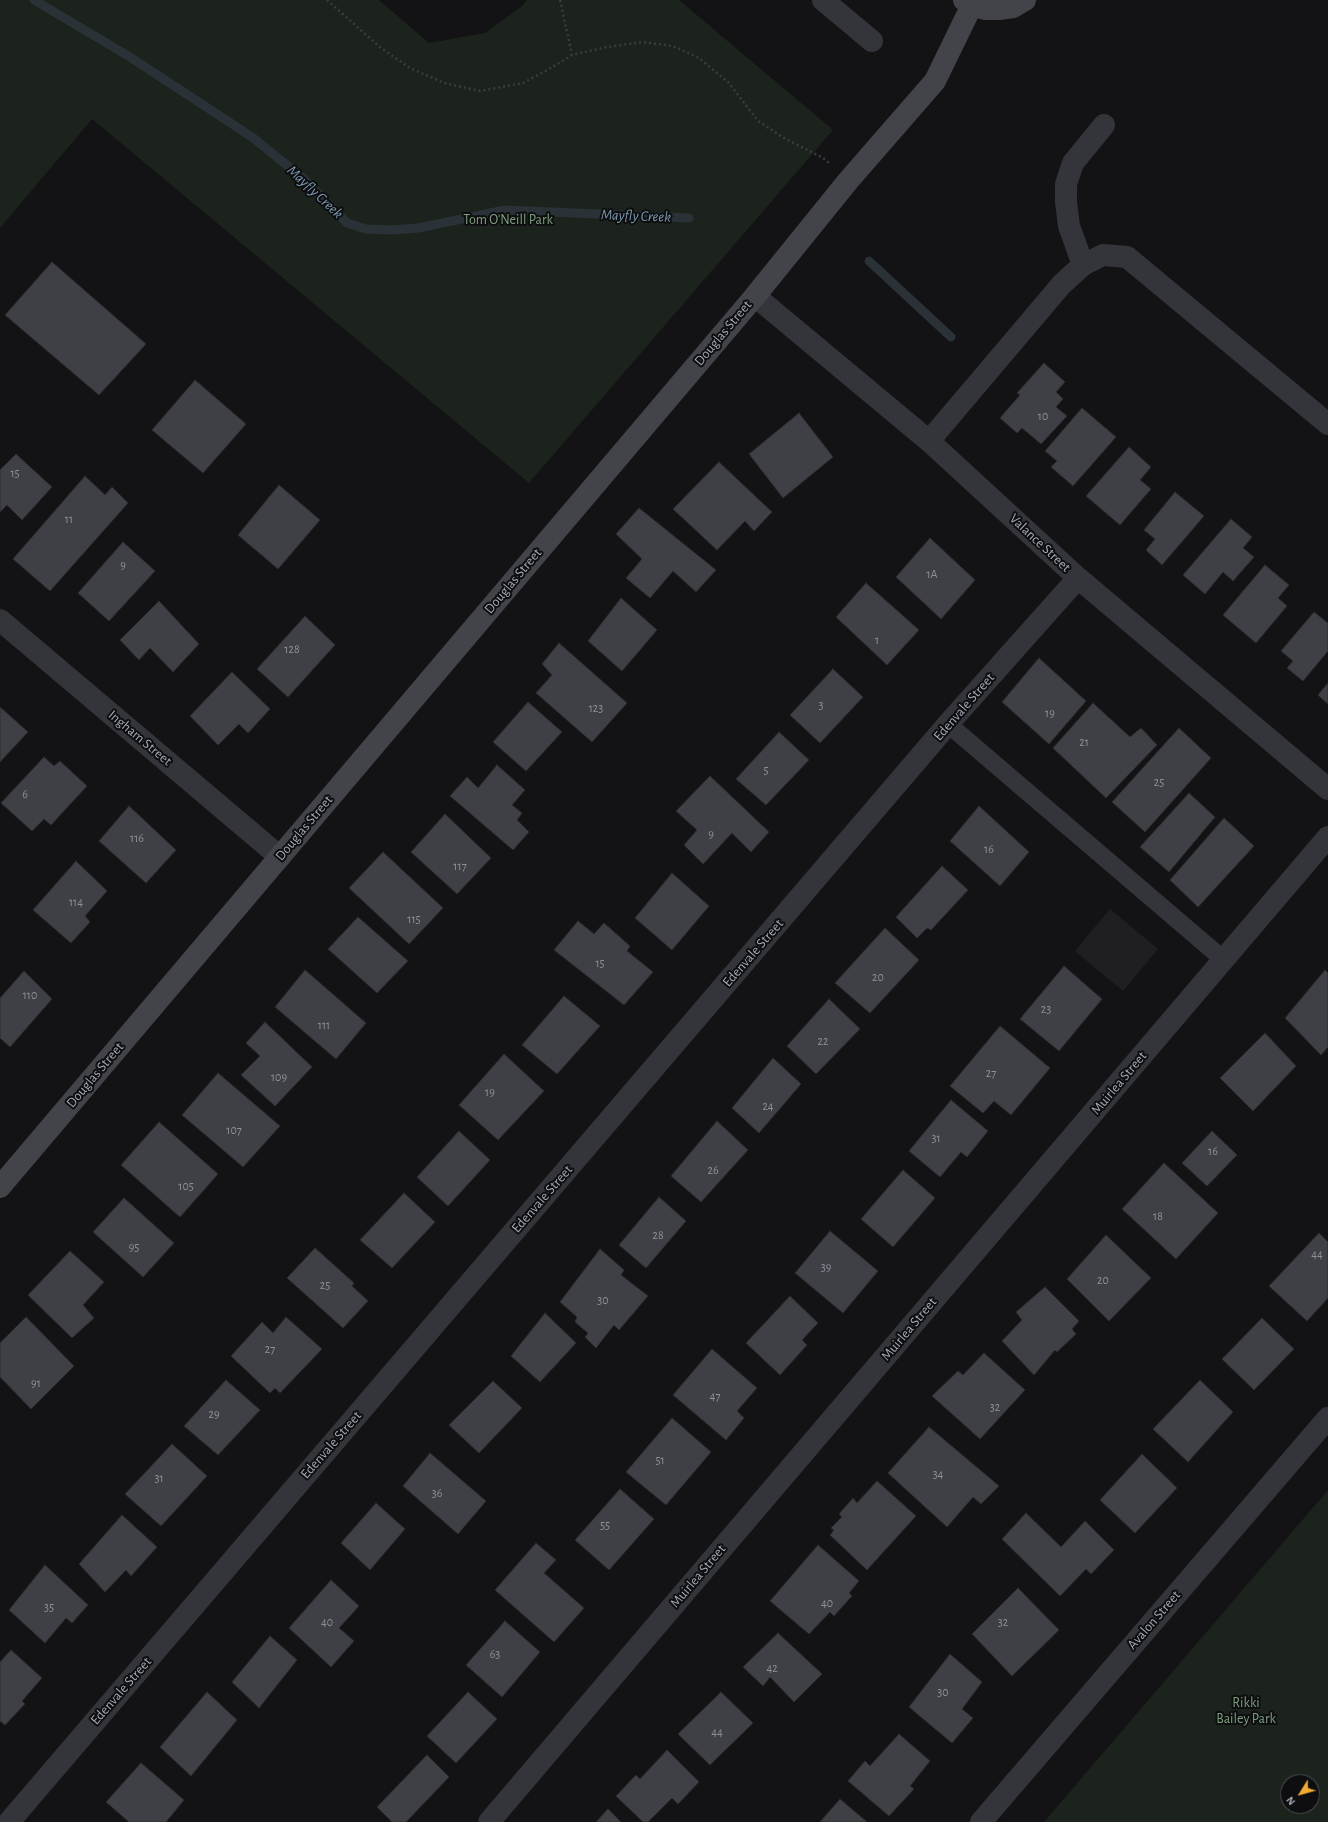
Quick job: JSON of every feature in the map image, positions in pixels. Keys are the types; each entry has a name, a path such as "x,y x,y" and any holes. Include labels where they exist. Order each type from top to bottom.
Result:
{"main road":[{"name":"Douglas Street","path":"0,1187 755,296 848,181 935,81 968,2 985,9 999,9 1013,7 1025,0"}],"street":[{"path":"823,0 872,41"},
{"path":"1083,265 1069,226 1066,202 1066,184 1073,163 1104,125"},
{"path":"929,441 1062,284 1083,265 1103,255 1127,257 1328,424"},
{"name":"Valance Street","path":"755,296 929,441 1078,578 1328,789"},
{"name":"Edenvale Street","path":"9,1822 948,724 1078,578"},
{"name":"Ingham Street","path":"0,620 280,857"},
{"name":"Muirlea Street","path":"489,1822 1328,837"},
{"name":"Avalon Street","path":"981,1822 1328,1418"}],"lane":[{"path":"948,724 1224,960"}],"path":[{"path":"327,0 381,48 410,68 444,83 480,91 523,83 572,55 607,46 643,42 673,46 699,58 729,83 758,121 784,138 823,158 848,181"},
{"path":"560,0 572,55"}],"shaded area":[{"path":"1110,909 1158,949 1123,991 1075,951"}],"green space":[{"name":"Tom O'Neill Park","path":"0,0 379,0 429,43 485,33 522,6 527,0 679,0 833,130 529,483 92,119 0,228"},
{"name":"Rikki Bailey Park","path":"1328,1490 1328,1822 1044,1822"}],"building":[{"path":"52,262 146,344 99,395 5,315"},
{"path":"1044,363 1065,382 1056,392 1063,399 1056,407 1067,416 1041,444 1022,428 1017,433 1000,418 1020,395 1017,393"},
{"path":"195,380 246,424 203,473 152,430"},
{"path":"1082,408 1116,437 1073,486 1051,467 1057,461 1045,451"},
{"path":"799,413 833,457 783,498 749,454"},
{"path":"1129,447 1151,467 1140,480 1151,489 1120,525 1086,496"},
{"path":"16,454 52,487 22,520 7,505 0,512 0,470"},
{"path":"719,462 772,512 754,531 745,521 717,550 673,509"},
{"path":"85,476 105,495 112,487 128,503 50,591 13,559"},
{"path":"279,485 320,520 278,569 238,535"},
{"path":"1175,492 1204,516 1162,565 1146,550 1155,539 1144,530"},
{"path":"639,508 716,570 696,592 673,571 650,598 626,578 642,559 616,534"},
{"path":"1231,519 1252,537 1243,548 1254,557 1233,581 1223,572 1205,594 1183,575"},
{"path":"930,538 975,580 941,619 896,577"},
{"path":"123,542 155,571 109,621 78,593"},
{"path":"1265,565 1289,585 1278,598 1287,606 1256,643 1223,615"},
{"path":"866,583 919,630 887,665 836,617"},
{"path":"621,598 657,630 622,671 588,641"},
{"path":"159,601 199,644 173,672 150,648 139,660 120,640"},
{"path":"1314,612 1328,623 1328,651 1303,681 1287,668 1293,661 1281,651"},
{"path":"305,616 335,645 288,697 257,669"},
{"path":"559,643 627,703 592,742 536,693 552,675 542,664"},
{"path":"1039,658 1086,701 1049,744 1002,702"},
{"path":"833,669 863,697 820,743 790,715"},
{"path":"232,672 270,709 248,733 239,724 218,745 190,716"},
{"path":"1328,683 1328,704 1318,695"},
{"path":"528,702 562,732 526,771 493,742"},
{"path":"1093,703 1130,737 1141,728 1157,745 1106,798 1053,748"},
{"path":"0,707 28,732 0,762"},
{"path":"1179,728 1211,758 1145,832 1112,802"},
{"path":"779,732 809,760 766,805 736,779"},
{"path":"44,757 54,766 60,761 87,786 51,825 44,819 32,831 1,803"},
{"path":"497,765 525,790 512,805 522,813 517,820 529,832 513,850 450,796 467,777 478,788"},
{"path":"710,776 769,832 751,852 732,833 703,864 684,845 697,830 676,811"},
{"path":"1189,793 1215,817 1169,872 1140,847"},
{"path":"129,806 176,850 146,883 99,841"},
{"path":"979,806 1029,852 1000,886 950,841"},
{"path":"445,814 491,858 457,894 411,852"},
{"path":"1224,818 1254,846 1198,907 1170,880"},
{"path":"383,852 443,908 409,944 349,888"},
{"path":"76,861 107,891 85,916 90,922 71,943 33,910"},
{"path":"942,866 968,890 931,930 927,928 917,938 896,917"},
{"path":"672,873 709,906 672,950 635,918"},
{"path":"358,917 408,961 377,993 328,949"},
{"path":"578,921 594,934 604,923 630,946 627,951 653,972 624,1005 554,950"},
{"path":"885,928 919,960 870,1013 835,983"},
{"path":"1064,966 1102,999 1059,1051 1020,1019"},
{"path":"305,970 366,1023 336,1059 275,1007"},
{"path":"1325,970 1328,973 1328,1047 1321,1055 1285,1018"},
{"path":"24,971 52,999 10,1047 0,1038 0,998"},
{"path":"564,996 600,1026 557,1074 522,1045"},
{"path":"829,999 860,1029 816,1074 787,1046"},
{"path":"265,1022 312,1067 275,1106 241,1075 260,1056 246,1043"},
{"path":"1000,1026 1050,1068 1011,1115 994,1101 983,1113 950,1086"},
{"path":"1265,1033 1296,1066 1253,1111 1220,1078"},
{"path":"504,1054 544,1091 498,1140 459,1105"},
{"path":"773,1058 801,1084 759,1133 732,1108"},
{"path":"218,1073 280,1126 243,1167 182,1115"},
{"path":"951,1100 988,1131 967,1157 961,1152 940,1177 909,1151"},
{"path":"717,1121 748,1150 701,1202 671,1176"},
{"path":"159,1122 218,1174 180,1217 121,1165"},
{"path":"459,1131 490,1160 448,1206 417,1177"},
{"path":"1212,1131 1237,1155 1207,1186 1182,1163"},
{"path":"1164,1163 1218,1213 1176,1259 1122,1209"},
{"path":"903,1170 935,1198 893,1247 861,1219"},
{"path":"404,1193 435,1222 392,1268 360,1240"},
{"path":"659,1197 686,1221 646,1268 619,1245"},
{"path":"124,1198 174,1243 143,1277 93,1232"},
{"path":"830,1231 878,1271 843,1313 795,1273"},
{"path":"1319,1233 1328,1242 1328,1298 1307,1321 1269,1286"},
{"path":"1106,1235 1151,1278 1109,1321 1067,1279"},
{"path":"315,1248 354,1283 352,1286 368,1301 343,1328 287,1278"},
{"path":"600,1249 624,1270 621,1275 648,1296 619,1330 614,1325 596,1348 585,1337 588,1333 575,1322 577,1317 560,1302"},
{"path":"70,1251 104,1282 83,1305 94,1318 72,1338 28,1295"},
{"path":"1045,1287 1079,1321 1072,1329 1076,1334 1057,1352 1055,1350 1034,1375 1002,1341 1022,1320 1016,1312"},
{"path":"790,1296 818,1323 802,1340 807,1345 780,1375 746,1343"},
{"path":"545,1313 576,1343 540,1382 511,1356"},
{"path":"26,1317 74,1366 31,1409 0,1377 0,1343"},
{"path":"286,1317 322,1349 280,1393 275,1388 270,1393 231,1356 262,1322 273,1333"},
{"path":"1262,1318 1294,1349 1254,1390 1222,1359"},
{"path":"712,1349 757,1388 737,1411 744,1418 726,1440 673,1395"},
{"path":"984,1353 1025,1390 980,1439 932,1396 958,1371 963,1375"},
{"path":"226,1380 260,1410 218,1455 184,1426"},
{"path":"1200,1380 1233,1412 1188,1462 1153,1429"},
{"path":"493,1381 522,1408 479,1453 449,1425"},
{"path":"672,1418 711,1452 666,1505 626,1472"},
{"path":"929,1427 999,1486 981,1504 973,1497 947,1527 888,1473"},
{"path":"172,1444 207,1476 161,1526 125,1494"},
{"path":"430,1453 486,1501 458,1534 403,1486"},
{"path":"1142,1454 1177,1488 1135,1533 1100,1500"},
{"path":"877,1481 916,1516 867,1570 830,1535 834,1530 831,1528 842,1517 839,1514 853,1498 857,1503"},
{"path":"620,1489 654,1519 609,1570 575,1540"},
{"path":"376,1503 405,1529 370,1570 341,1543"},
{"path":"1026,1513 1061,1547 1085,1521 1114,1550 1091,1574 1086,1569 1060,1596 1002,1539"},
{"path":"122,1515 157,1547 131,1576 126,1570 105,1592 79,1564"},
{"path":"536,1543 556,1560 544,1573 584,1608 554,1642 495,1590"},
{"path":"818,1545 859,1581 849,1593 852,1596 834,1616 830,1612 809,1634 770,1601"},
{"path":"45,1565 88,1605 72,1623 66,1618 45,1643 9,1610"},
{"path":"331,1580 359,1606 339,1628 354,1641 331,1667 289,1628"},
{"path":"1018,1588 1059,1630 1012,1676 972,1634"},
{"path":"505,1621 540,1652 502,1697 466,1665"},
{"path":"778,1633 822,1674 794,1702 770,1677 763,1686 743,1667"},
{"path":"270,1636 297,1660 259,1708 232,1682"},
{"path":"11,1650 42,1678 22,1701 25,1704 5,1725 0,1721 0,1662"},
{"path":"950,1654 982,1682 962,1709 973,1718 952,1743 909,1707"},
{"path":"207,1692 237,1720 191,1776 160,1747"},
{"path":"468,1692 497,1719 456,1763 427,1736"},
{"path":"721,1692 753,1723 710,1765 678,1734"},
{"path":"899,1734 930,1761 910,1786 914,1789 889,1816 848,1781 865,1761 870,1766"},
{"path":"667,1750 699,1782 678,1804 672,1798 648,1822 643,1822 616,1796 636,1775 640,1779"},
{"path":"427,1755 449,1777 406,1822 392,1822 377,1807"},
{"path":"141,1763 184,1800 166,1822 129,1822 106,1802"},
{"path":"840,1799 867,1822 820,1822"},
{"path":"608,1809 621,1822 596,1822"}],"waterway":[{"name":"Mayfly Creek","path":"34,0 130,57 252,137 304,179 347,223 366,229 391,230 418,228 505,210 689,218"},
{"path":"869,261 951,337"}]}
